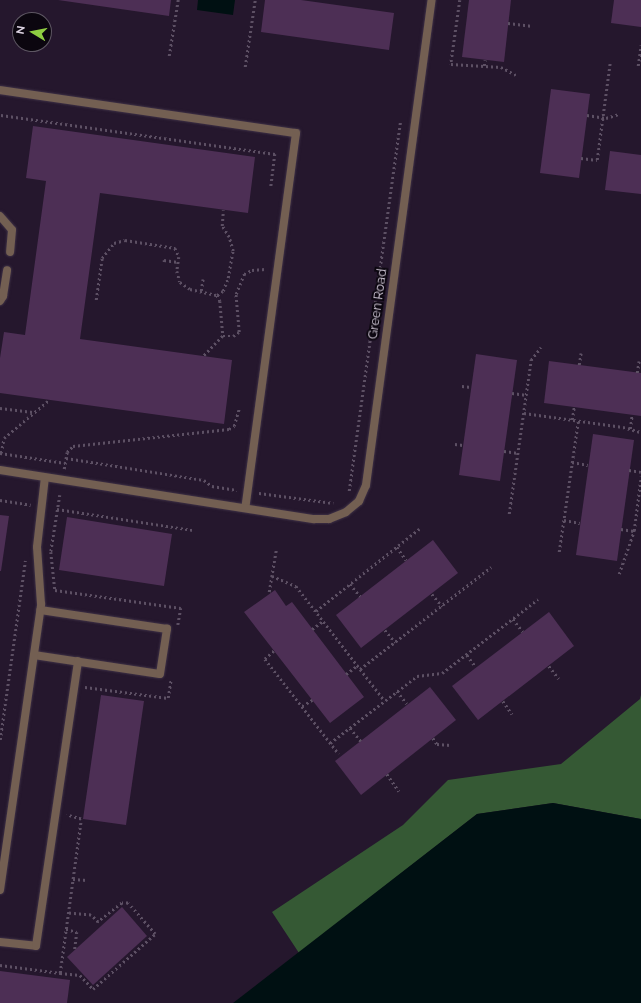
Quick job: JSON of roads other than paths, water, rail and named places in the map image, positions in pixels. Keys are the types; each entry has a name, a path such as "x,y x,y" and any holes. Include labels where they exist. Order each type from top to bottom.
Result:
{"street":[{"name":"Green Road","path":"0,470 256,510 329,519 346,512 359,502 366,485 432,0"},
{"path":"0,90 296,133 245,508"},
{"path":"0,216 12,230 10,252"},
{"path":"0,301 3,296 8,270"},
{"path":"0,890 40,610 37,547 46,477"},
{"path":"34,655 160,674 167,629 40,610"},
{"path":"0,942 36,946 78,662"}]}
